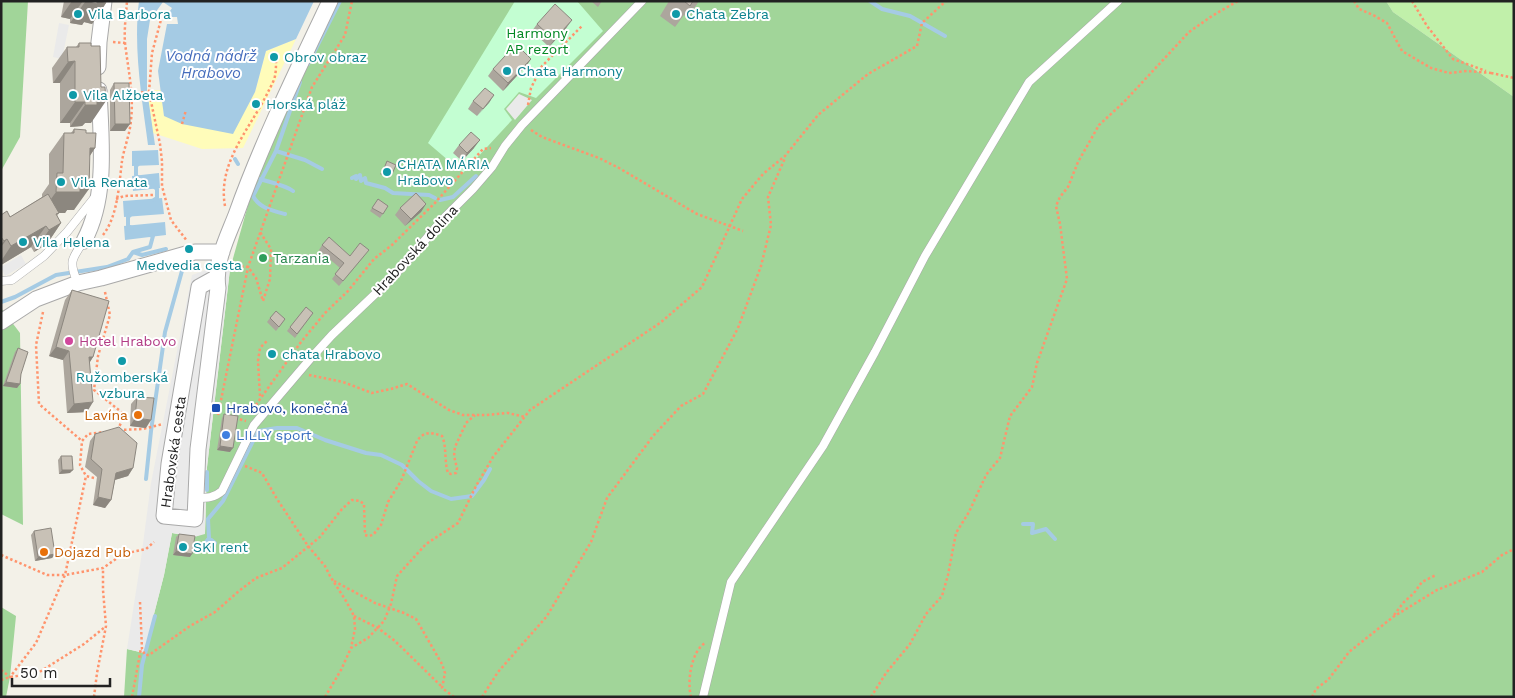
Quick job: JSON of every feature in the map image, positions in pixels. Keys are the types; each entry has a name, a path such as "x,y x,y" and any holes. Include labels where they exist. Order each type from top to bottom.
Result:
{"street":[{"path":"84,240 96,212 102,165 98,60 104,1"},
{"name":"Hrabovská cesta","path":"217,277 198,287 169,464 164,516 195,518 198,449 218,288 217,277 222,252 247,184 330,1"},
{"path":"1,322 36,299 46,296 76,279 101,278 185,255 222,252"}],"lane":[{"name":"Hrabovská dolina","path":"197,498 209,498 222,491 254,425 298,372 332,335 392,278 492,167 505,146 523,124 642,1"},
{"path":"703,697 731,582 823,446 875,352 924,256 1029,82 1118,1"},
{"path":"1,281 12,280 44,256 67,232 98,194"},
{"path":"76,279 71,263 84,240"}],"path":[{"path":"84,240 95,240 104,234 109,227 120,183 122,161 131,120 130,72 125,30 127,1"},
{"path":"203,415 218,415 248,267 312,87 345,35 352,1"},
{"path":"351,648 368,638 384,622 390,608 397,576 426,544 458,523 493,456 530,410 660,323 702,287 742,199 763,174 785,156 818,115 868,74 917,46 922,23 946,1"},
{"path":"871,697 886,673 910,644 926,614 942,596 956,533 986,475 1000,458 1010,416 1032,387 1037,363 1067,279 1056,206 1068,187 1078,162 1099,125 1124,102 1189,32 1238,1"},
{"path":"1354,1 1359,8 1387,23 1402,51 1431,68 1449,73 1467,71 1491,73 1514,78"},
{"path":"1412,1 1427,26 1453,59 1491,73"},
{"path":"162,16 152,53 149,92 160,144 162,186 171,220 185,255"},
{"path":"583,26 542,66 532,88 523,124 542,137 599,158 642,180 697,214 743,231"},
{"path":"232,224 224,205 224,183 227,168 261,107 275,76 276,61"},
{"path":"131,93 149,92"},
{"path":"182,124 186,110"},
{"path":"243,448 246,420 301,342 325,313 348,290 374,259 392,245 434,204 483,149 505,146"},
{"path":"482,697 498,672 547,616 591,542 607,498 653,436 680,406 703,394 738,328 761,266 771,225 768,197 785,156"},
{"path":"116,199 124,196 153,195"},
{"path":"161,195 165,198"},
{"path":"248,267 256,278 263,302 270,279 271,249 260,232"},
{"path":"101,278 110,315 98,356 94,390 125,415 117,430 143,429 159,424"},
{"path":"46,296 36,345 39,404 82,442"},
{"path":"260,398 258,361 260,348 268,340"},
{"path":"298,372 343,382 372,393 391,390 407,384 449,410 463,415 508,414 525,417"},
{"path":"142,647 145,655 148,655 190,626 215,612 256,578 282,568 320,537 342,509 352,500 360,501 364,504 366,535 373,535 384,518 388,502 401,481 417,441 421,436 426,433 434,433 442,436 445,443 446,467 448,473 451,474 456,472 457,468 454,456 455,447 466,423 475,415"},
{"path":"227,416 246,420 254,425"},
{"path":"10,677 36,643 64,575 86,476 80,465 82,442 88,434 107,431"},
{"path":"237,462 262,474 308,546 326,566 354,616 355,629 351,648 325,697"},
{"path":"86,476 94,478"},
{"path":"1,555 47,575 64,575 103,568 123,554 146,549 154,542"},
{"path":"1312,697 1316,689 1328,680 1349,652 1393,617 1437,590 1482,572 1502,555 1514,548"},
{"path":"94,697 106,626 103,568"},
{"path":"1393,617 1422,582 1436,576"},
{"path":"333,580 375,603 404,612 416,619 442,664 445,673 442,688"},
{"path":"132,697 142,647 140,602"},
{"path":"354,616 378,628 395,640 442,688 454,697"},
{"path":"1,680 38,673 84,644 106,626"},
{"path":"691,697 689,688 691,667 700,646 719,634"},
{"path":"1,670 10,677"}],"green space":[{"path":"1,1 28,1 20,137 1,171"},
{"path":"336,1 1386,1 1393,12 1514,97 1514,697 124,697 127,649 144,653 164,575 172,533 194,537 205,533 207,467 230,269 254,184"},
{"name":"Harmony AP rezort","path":"515,1 577,1 603,31 536,98 519,92 504,109 512,120 463,173 428,143"},
{"path":"1386,1 1514,1 1514,97 1393,12"},
{"path":"1,308 20,333 23,525 1,514"},
{"path":"1,607 16,616 10,677 6,697 1,697"}],"sand":[{"name":"Horská pláž","path":"296,39 243,148 202,149 153,133 147,90 161,90 164,116 255,92 266,51"}],"shaded area":[{"path":"59,23 69,25 62,59 53,57"},
{"path":"519,94 532,100 515,120 506,109"},
{"path":"21,255 26,264 5,276 1,267"},
{"path":"212,268 230,269 207,467 205,534 194,537 172,533 164,575 144,653 127,649 151,483 192,275"}],"water":[{"name":"Vodná nádrž Hrabovo","path":"139,1 314,1 296,39 266,51 255,92 233,134 182,124 164,116 158,71 167,24 178,24 177,17 166,17 172,8 163,2 150,20 147,39 147,90 155,145 148,145 138,55 137,19"},
{"path":"158,150 159,165 132,166 132,151"},
{"path":"159,173 160,188 133,191 132,176"},
{"path":"162,198 164,214 124,217 123,201"},
{"path":"165,222 166,235 125,240 124,226"}],"building":[{"path":"85,1 97,1 97,4"},
{"path":"684,1 693,1 690,6"},
{"path":"555,4 572,20 554,40 537,24"},
{"path":"79,43 91,43 91,46 100,46 101,87 105,87 106,101 97,102 97,105 85,105 85,102 75,102 75,61 68,62 67,47 79,47"},
{"name":"Chata Harmony","path":"516,44 531,59 508,83 493,69"},
{"path":"114,83 129,83 130,124 115,124"},
{"path":"485,88 494,95 483,109 473,101"},
{"path":"74,129 86,130 86,133 96,133 95,148 90,148 89,189 80,188 80,192 56,192 57,173 63,173 64,133 74,133"},
{"path":"471,132 480,140 467,153 459,145"},
{"path":"387,161 396,165 392,174 383,171"},
{"path":"416,193 426,204 411,219 400,208"},
{"path":"48,194 59,213 56,214 61,223 49,230 46,226 11,246 7,239 4,241 1,237 1,215 7,211 10,217"},
{"path":"378,199 388,206 383,214 372,208"},
{"path":"329,237 350,256 360,243 369,250 343,281 335,274 344,263 322,245"},
{"path":"72,290 109,301 93,357 89,357 93,402 74,404 69,351 56,347"},
{"path":"306,307 313,313 297,334 290,327"},
{"path":"276,311 285,319 279,327 270,318"},
{"path":"18,348 28,352 20,384 6,382"},
{"path":"137,397 154,398 151,420 135,418"},
{"name":"LILLY sport","path":"224,414 238,416 233,448 220,446"},
{"path":"119,427 137,443 133,468 116,473 111,500 98,497 102,469 91,459 95,434"},
{"path":"61,456 72,456 73,470 62,470"},
{"path":"51,528 55,554 38,557 34,531"},
{"name":"SKI rent","path":"179,534 195,536 192,554 176,551"}],"waterway":[{"path":"308,64 340,1"},
{"path":"870,1 882,9 910,16 945,36"},
{"path":"285,214 263,206 253,196 276,151 300,82"},
{"path":"276,151 305,160 322,169"},
{"path":"235,159 238,164"},
{"path":"138,164 136,166 136,175 138,177"},
{"path":"352,178 356,176 356,179 360,175 361,181 365,178 366,183 385,188 393,193 429,195 435,198"},
{"path":"440,200 453,197 476,176"},
{"path":"260,179 281,185 293,191"},
{"path":"153,186 157,189 157,198 154,200"},
{"path":"131,214 128,217 128,226 132,228"},
{"path":"150,235 153,236 150,247 133,252 142,255 166,249"},
{"path":"1,302 15,297 56,275 107,267 128,259 133,252"},
{"path":"146,479 165,332 185,260"},
{"path":"215,543 209,538 208,519 223,501 258,431 277,428 297,428 325,440 366,453 381,455 402,465 431,491 451,499 472,496 490,469"},
{"path":"207,472 207,490"},
{"path":"1023,524 1033,524 1032,533 1046,529 1055,539"},
{"path":"204,545 209,538"},
{"path":"139,697 142,665 155,616"}],"place":[{"name":"Vila Barbora","path":"78,14"},
{"name":"Chata Zebra","path":"676,14"},
{"name":"Obrov obraz","path":"274,57"},
{"name":"Chata Harmony","path":"507,71"},
{"name":"Vila Alžbeta","path":"73,95"},
{"name":"Horská pláž","path":"256,104"},
{"name":"CHATA MÁRIA Hrabovo","path":"387,172"},
{"name":"Vila Renata","path":"61,182"},
{"name":"Vila Helena","path":"23,242"},
{"name":"Medvedia cesta","path":"189,249"},
{"name":"Tarzania","path":"263,258"},
{"name":"Hotel Hrabovo","path":"69,341"},
{"name":"chata Hrabovo","path":"272,354"},
{"name":"Ružomberská vzbura","path":"122,361"},
{"name":"Hrabovo, konečná","path":"216,408"},
{"name":"Lavína","path":"138,415"},
{"name":"LILLY sport","path":"226,435"},
{"name":"SKI rent","path":"183,547"},
{"name":"Dojazd Pub","path":"44,552"}]}
